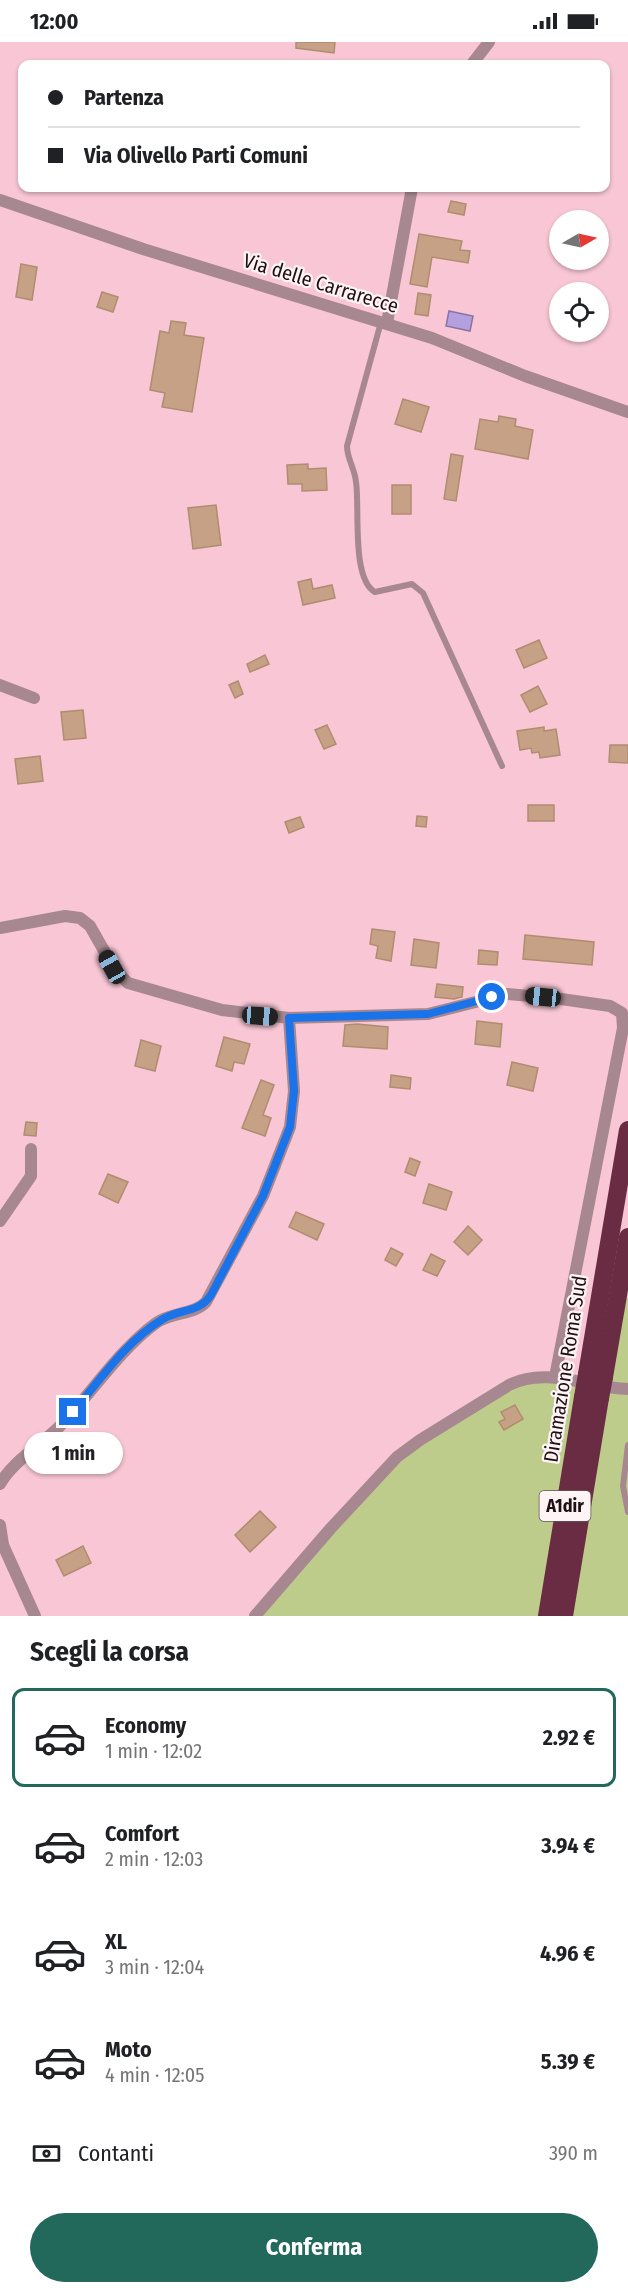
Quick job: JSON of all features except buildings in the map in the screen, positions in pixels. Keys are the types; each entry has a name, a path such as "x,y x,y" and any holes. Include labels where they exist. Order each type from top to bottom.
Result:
{"highway":[{"name":"Diramazione Roma Sud","path":"564,1616 628,1130"},
{"name":"Diramazione Roma Sud","path":"595,1376 628,1237"},
{"name":"Diramazione Roma Sud","path":"547,1616 592,1397"}],"street":[{"path":"475,60 489,42"},
{"path":"384,322 411,192"},
{"name":"Via delle Carrarecce","path":"0,200 143,249 432,338 525,376 628,412"},
{"path":"0,685 34,698"},
{"path":"0,928 65,916 80,918 90,926 115,970 128,983 222,1010 289,1018 428,1014 485,998 513,994 617,1008 622,1013 623,1028 555,1377"},
{"path":"0,1484 8,1472 58,1428 141,1335 167,1317 203,1305 211,1295 263,1196 290,1127 294,1091 289,1018"},
{"path":"0,1221 32,1176 31,1149"},
{"path":"255,1616 331,1528 397,1457 420,1440 509,1385 531,1377 555,1377 583,1384 628,1389"},
{"path":"0,1525 1,1545 35,1616"}],"lane":[{"path":"384,322 347,446 357,486 359,553 363,575 370,589 375,592 412,584 423,593 502,766"},
{"path":"628,1445 623,1486 628,1512"}],"green space":[{"path":"628,1298 628,1616 255,1616 387,1467 509,1385 587,1374 596,1321"}],"shaded area":[{"path":"449,311 473,316 470,331 446,326"}],"route":[{"path":"73,1412 115,1362 146,1331 167,1317 198,1308 211,1295 263,1196 290,1127 294,1091 289,1018 428,1014 492,997"}]}
